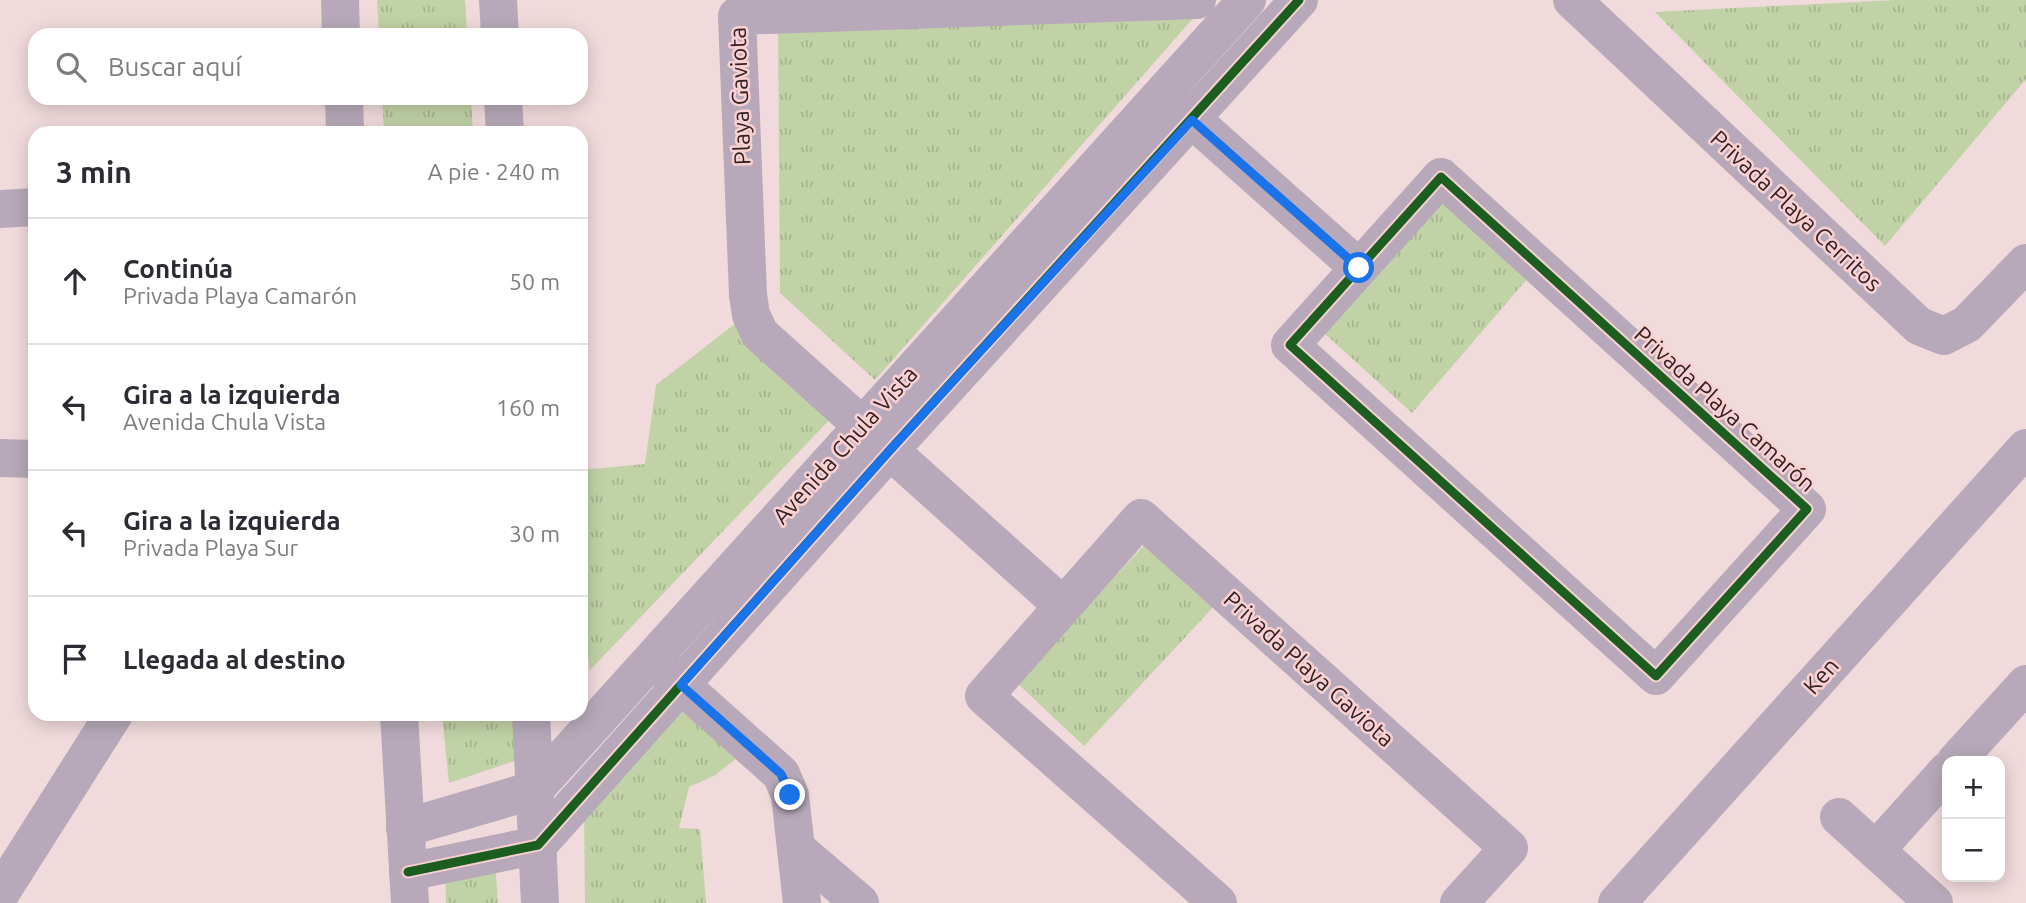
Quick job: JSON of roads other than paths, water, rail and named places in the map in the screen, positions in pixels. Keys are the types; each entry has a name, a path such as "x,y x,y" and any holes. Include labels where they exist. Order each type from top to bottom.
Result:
{"street":[{"path":"340,0 341,28"},
{"path":"498,0 500,28"},
{"name":"Playa Gaviota","path":"890,450 760,334 751,315 737,16 1197,0"},
{"name":"Avenida Chula Vista","path":"534,790 1247,0"},
{"name":"Avenida Chula Vista","path":"538,845 890,450 1299,0"},
{"name":"Privada Playa Cerritos","path":"1584,0 1919,326 1944,336 1967,324 2026,263"},
{"path":"1163,93 1359,268"},
{"path":"344,105 345,126"},
{"path":"503,105 505,126"},
{"name":"Privada Playa Camarón","path":"1441,177 1807,509 1656,676 1290,345 1359,268 1441,177"},
{"path":"0,209 28,207"},
{"name":"Ken","path":"1617,903 2026,449"},
{"path":"890,450 1063,606"},
{"path":"0,458 28,459"},
{"name":"Privada Playa Gaviota","path":"1218,903 984,696 1141,518 1509,848 1459,903"},
{"path":"652,659 781,774 790,795 802,903"},
{"path":"1961,756 2026,684"},
{"path":"0,894 110,721"},
{"path":"399,721 409,887 538,845"},
{"path":"531,721 540,903"},
{"path":"1876,850 1942,777"},
{"path":"405,828 534,790"},
{"path":"1839,817 1934,903"},
{"path":"798,850 860,903"}]}
